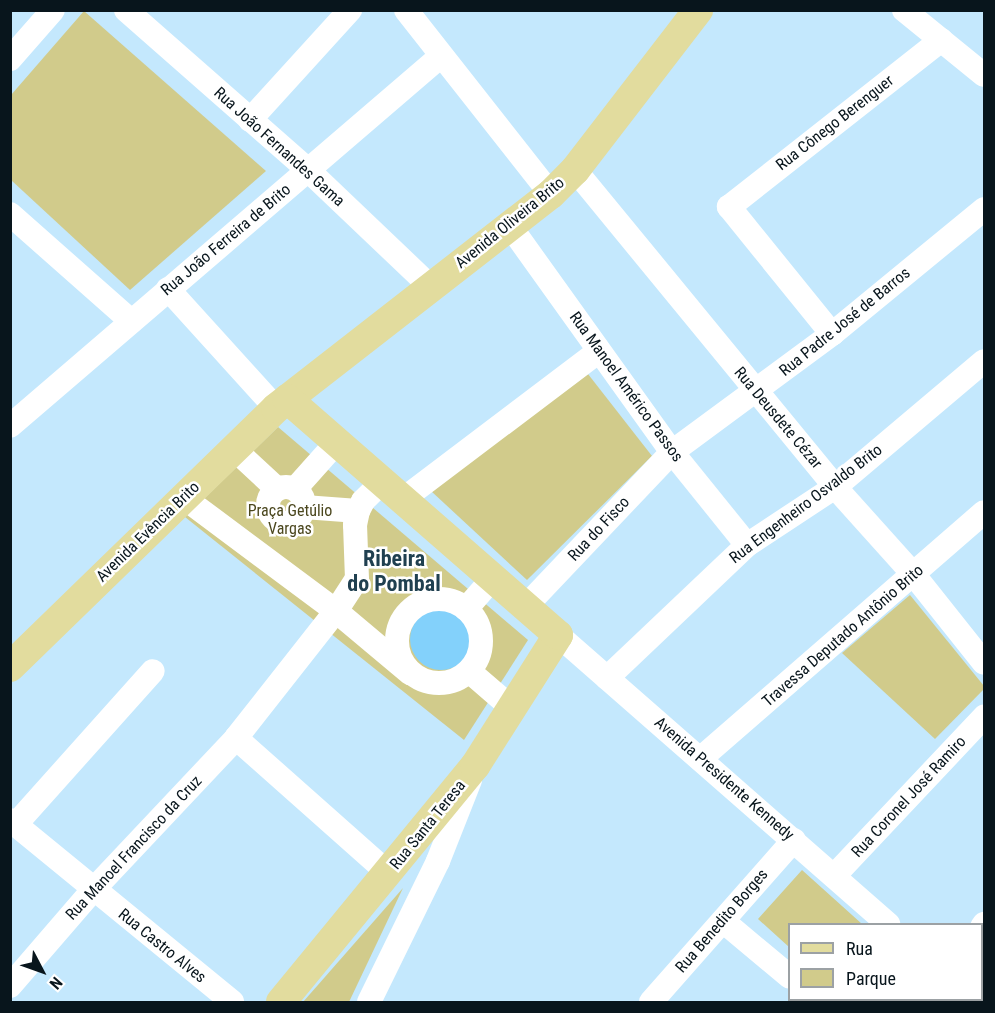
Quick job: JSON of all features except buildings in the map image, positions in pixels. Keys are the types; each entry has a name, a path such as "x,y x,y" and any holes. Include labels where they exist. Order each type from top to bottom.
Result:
{"main road":[{"name":"Avenida Oliveira Brito","path":"281,403 551,194 575,170 698,10"},
{"path":"281,403 336,443 558,635"},
{"name":"Avenida Evência Brito","path":"10,667 281,403"},
{"name":"Rua Santa Teresa","path":"281,1002 475,766 558,635"}],"street":[{"path":"10,59 53,10"},
{"name":"Rua João Fernandes Gama","path":"126,10 308,170 430,286"},
{"path":"406,10 551,194"},
{"path":"250,120 348,11"},
{"path":"911,12 984,75"},
{"name":"Rua Cônego Berenguer","path":"832,334 729,207 941,40"},
{"name":"Rua João Ferreira de Brito","path":"11,424 441,56"},
{"name":"Rua Deusdete Cézar","path":"575,170 835,487 914,574 984,663"},
{"name":"Rua Padre José de Barros","path":"672,452 757,392 832,334 984,209"},
{"path":"10,214 131,321"},
{"name":"Rua Manoel Américo Passos","path":"510,226 598,352 672,452 747,545"},
{"path":"168,290 281,403"},
{"path":"388,873 236,738 336,611 357,579 355,525 363,501 392,491 598,352"},
{"name":"Rua Engenheiro Osvaldo Brito","path":"607,678 747,545 835,487 984,361"},
{"path":"292,495 336,443"},
{"path":"234,449 292,495 358,511"},
{"name":"Rua do Fisco","path":"526,606 672,452"},
{"path":"183,497 336,611 410,673 434,684 447,683 470,671 477,659 481,639 475,619 466,609 455,602 442,599 429,600 407,614 397,638 402,662 410,673"},
{"name":"Travessa Deputado Antônio Brito","path":"700,759 984,512"},
{"path":"466,609 493,578"},
{"name":"Avenida Presidente Kennedy","path":"558,635 887,923"},
{"path":"13,822 153,671"},
{"path":"470,671 513,708"},
{"name":"Rua Coronel José Ramiro","path":"834,876 984,717"},
{"name":"Rua Manoel Francisco da Cruz","path":"10,986 93,890 236,738"},
{"path":"369,1002 438,861 475,766"},
{"name":"Rua Castro Alves","path":"13,822 232,1002"},
{"name":"Rua Benedito Borges","path":"651,1002 794,840"},
{"path":"723,921 788,976"}],"green space":[{"path":"84,11 266,171 130,290 11,180 11,95"},
{"path":"588,374 652,456 527,580 431,491"},
{"name":"Praça Getúlio Vargas","path":"278,427 528,640 464,740 185,517"},
{"path":"910,595 984,686 984,689 935,739 842,653"},
{"path":"802,870 861,923 788,923 788,946 758,919"},
{"path":"403,888 349,1002 303,1002"},
{"path":"850,1001 896,1001 894,1002"}],"water":[{"path":"441,608 453,610 463,617 470,627 472,639 470,651 463,661 453,668 441,670 429,668 419,661 412,651 410,639 412,627 419,617 429,610"}],"district":[{"name":"Ribeira do Pombal","path":"394,570"}]}
